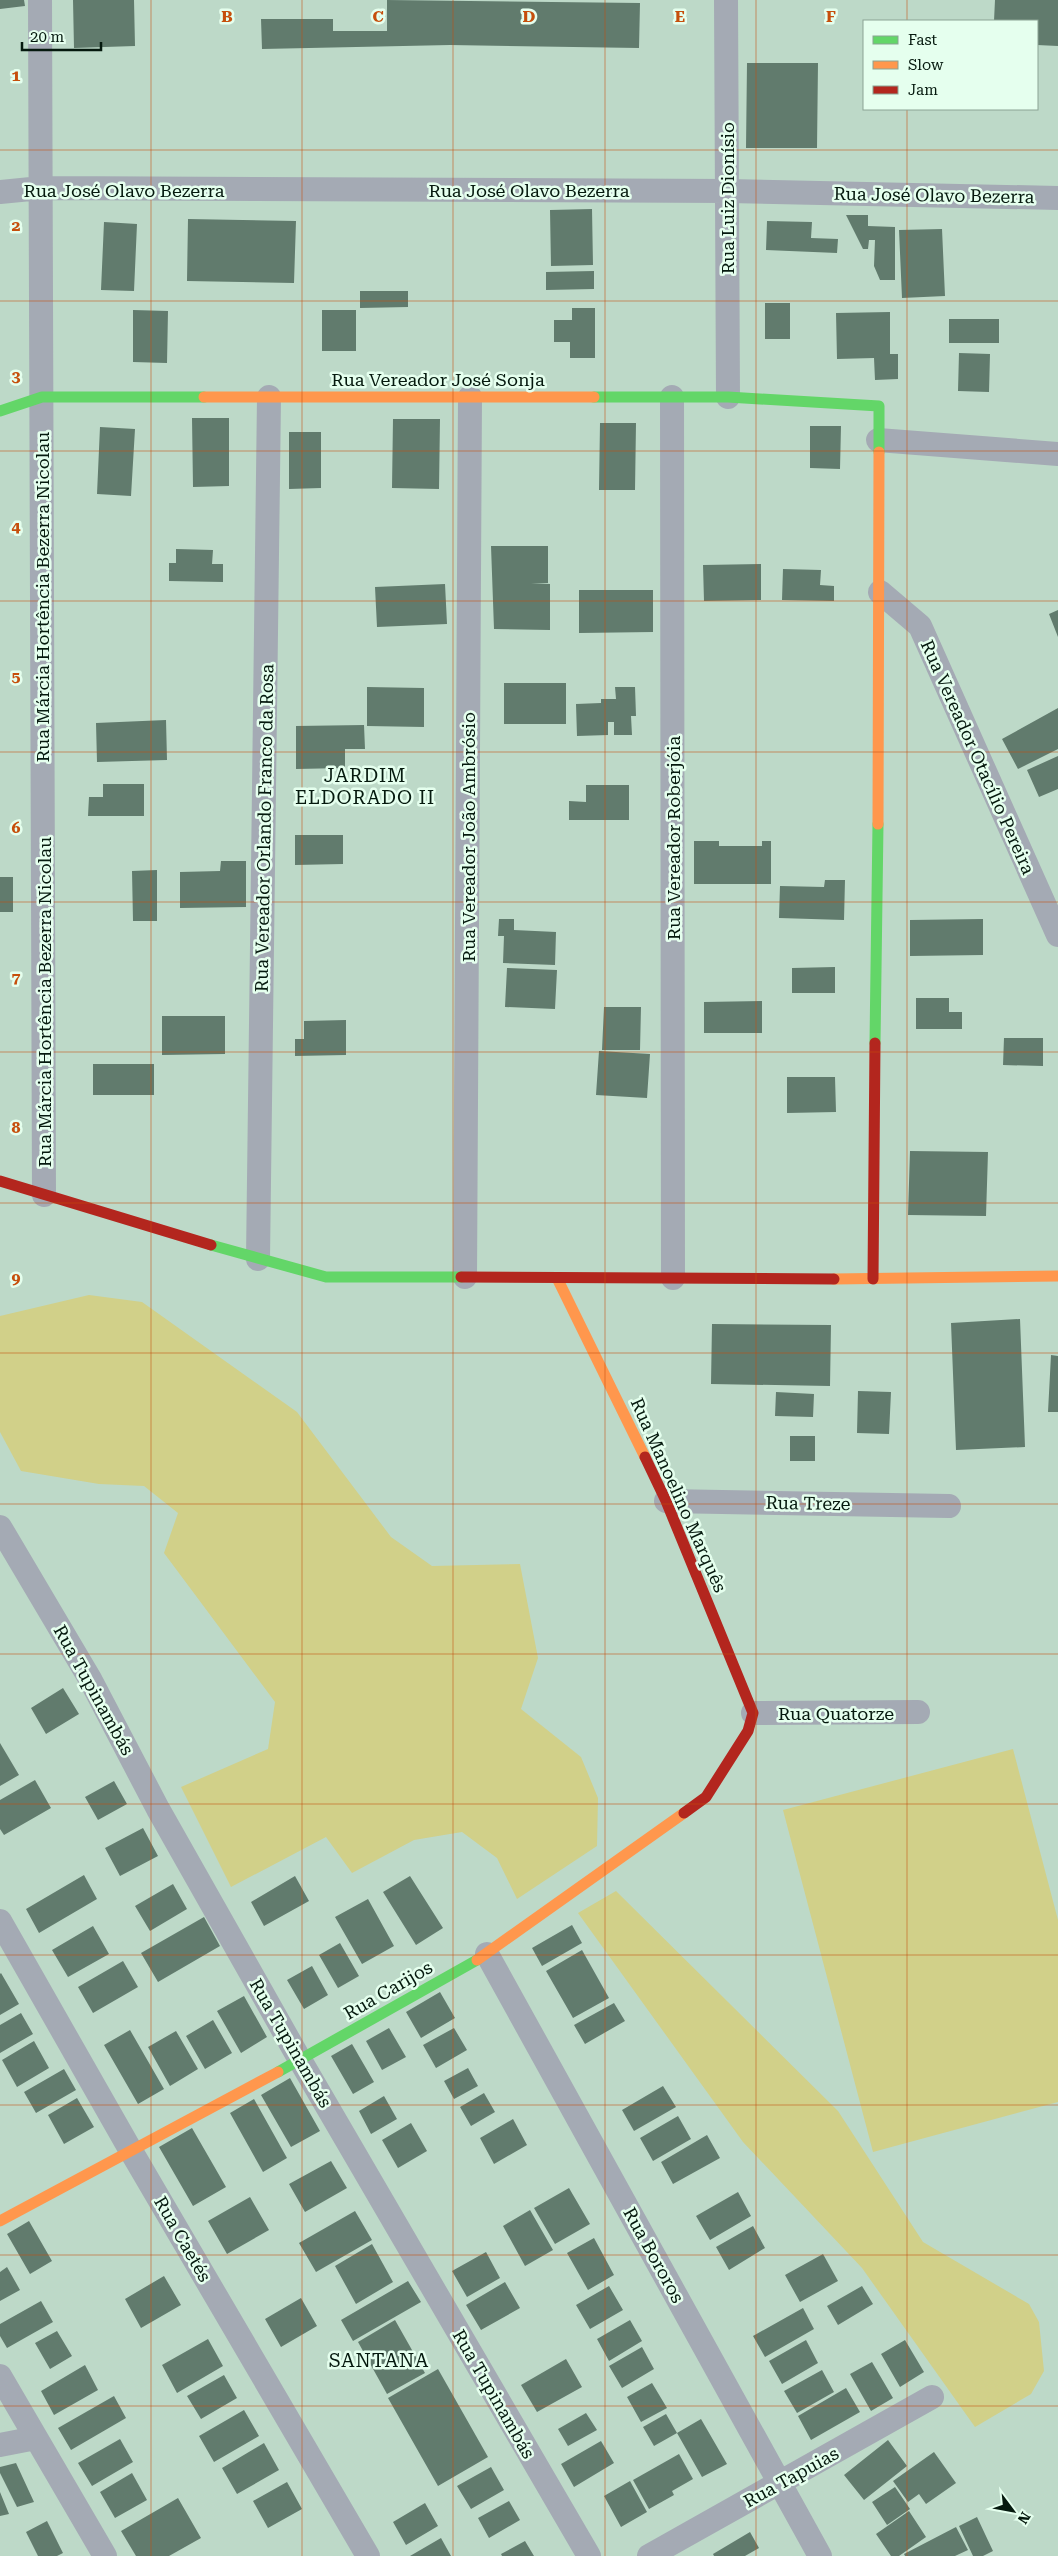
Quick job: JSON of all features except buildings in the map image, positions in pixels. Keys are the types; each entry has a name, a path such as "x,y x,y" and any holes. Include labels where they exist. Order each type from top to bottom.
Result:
{"street":[{"name":"Rua Márcia Hortência Bezerra Nicolau","path":"40,0 44,1195"},
{"name":"Rua Luiz Dionísio","path":"726,0 728,397"},
{"name":"Rua José Olavo Bezerra","path":"0,192 41,188 728,191 1058,198"},
{"name":"Rua Vereador José Sonja","path":"0,411 42,396 728,397 879,406 878,440"},
{"name":"Rua Vereador João Ambrósio","path":"465,1277 470,396"},
{"name":"Rua Vereador Orlando Franco da Rosa","path":"258,1260 269,397"},
{"name":"Rua Vereador Roberjóia","path":"672,397 673,1278"},
{"path":"873,1279 880,592 878,440 1058,454"},
{"name":"Rua Vereador Otacílio Pereira","path":"880,592 920,626 1058,935"},
{"path":"0,1181 258,1260 326,1277 873,1279 1058,1276"},
{"name":"Rua Manoelino Marquês","path":"557,1278 666,1501 751,1722"},
{"name":"Rua Treze","path":"666,1501 949,1506"},
{"name":"Rua Tupinambás","path":"0,1527 90,1679 158,1809 300,2060 588,2556"},
{"name":"Rua Quatorze","path":"751,1722 918,1712"},
{"name":"Rua Carijos","path":"0,2221 132,2152 300,2060 487,1954 706,1797 751,1722"},
{"name":"Rua Caetés","path":"0,1921 132,2152 368,2556"},
{"name":"Rua Bororos","path":"487,1954 820,2556"},
{"path":"0,2376 105,2556"},
{"name":"Rua Tapuias","path":"650,2556 932,2397"},
{"path":"0,2445 36,2438"}],"shaded area":[{"path":"89,1295 142,1302 297,1412 391,1537 432,1566 520,1564 538,1658 521,1709 581,1757 598,1798 597,1846 517,1899 497,1858 462,1832 414,1840 352,1873 326,1837 231,1887 181,1787 268,1749 275,1702 164,1553 178,1513 144,1486 99,1484 21,1471 0,1432 0,1316"},
{"path":"1013,1749 1058,1920 1058,2102 873,2152 783,1810"},
{"path":"616,1891 838,2111 923,2242 1029,2304 1039,2322 1044,2371 1031,2394 975,2427 862,2268 743,2142 578,1913"}],"traffic: fast":[{"path":"0,411 42,397 204,397"},
{"path":"594,397 728,397 879,406 879,452"},
{"path":"875,1043 878,824"},
{"path":"211,1245 326,1277 461,1277"},
{"path":"278,2072 477,1960"}],"traffic: slow":[{"path":"204,397 594,397"},
{"path":"878,824 879,452"},
{"path":"834,1279 1058,1276"},
{"path":"557,1278 645,1457"},
{"path":"477,1960 684,1813"},
{"path":"0,2221 278,2072"}],"traffic: jam":[{"path":"873,1279 875,1043"},
{"path":"0,1181 211,1245"},
{"path":"461,1277 834,1279"},
{"path":"645,1457 666,1501 753,1713 748,1731 706,1797 684,1813"}],"district":[{"name":"JARDIM ELDORADO II","path":"365,786"},
{"name":"SANTANA","path":"379,2360"}]}
